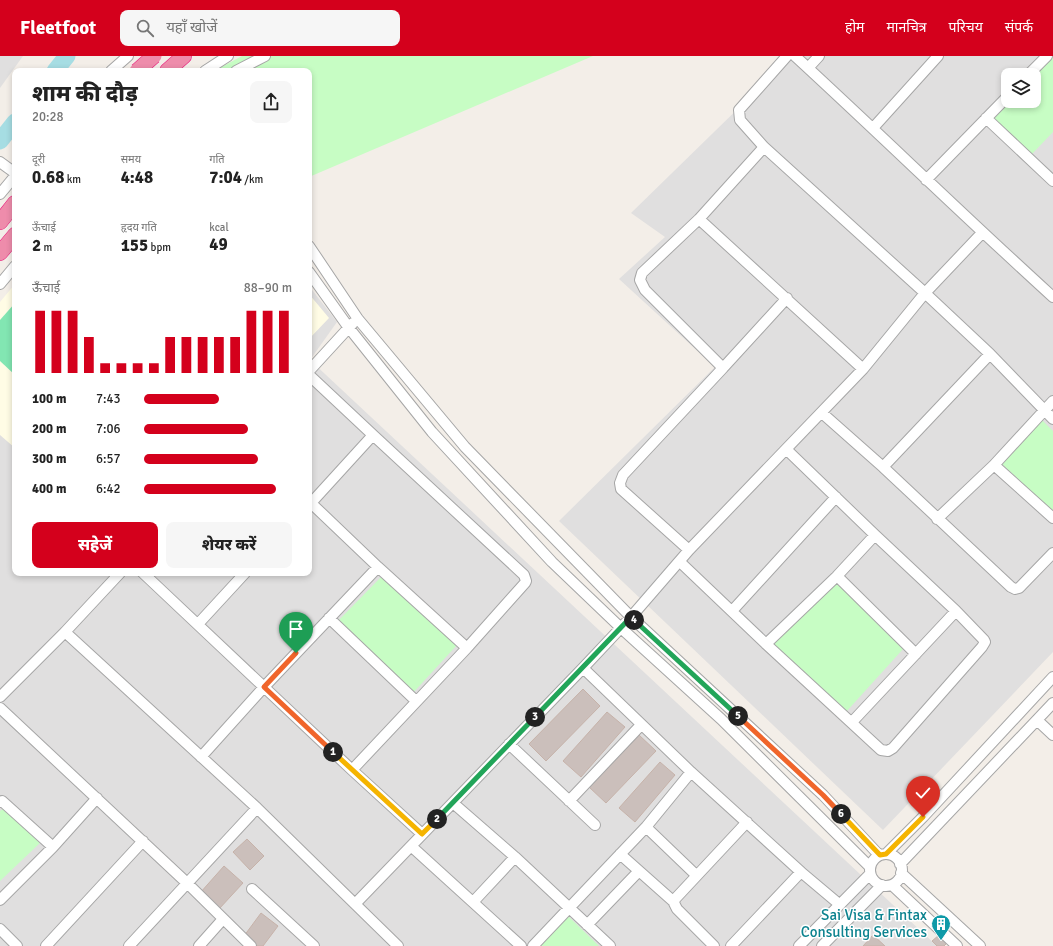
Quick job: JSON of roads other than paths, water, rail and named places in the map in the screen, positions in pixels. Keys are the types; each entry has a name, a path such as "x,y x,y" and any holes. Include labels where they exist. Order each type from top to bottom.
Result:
{"highway":[{"path":"151,56 161,68"},
{"path":"140,68 154,56"},
{"path":"170,68 184,56"},
{"path":"0,222 12,207"},
{"path":"0,253 12,239"}],"street":[{"path":"114,68 128,56"},
{"path":"210,68 228,56"},
{"path":"242,68 265,56"},
{"path":"787,56 739,110 740,120 764,147 990,354 1053,419"},
{"path":"795,56 873,128 982,233 1053,297"},
{"path":"808,68 819,56"},
{"path":"873,128 938,56"},
{"path":"1035,68 1047,56"},
{"path":"926,180 1001,103"},
{"path":"986,118 1053,181"},
{"path":"723,368 645,290 640,280 642,273 699,219 764,147"},
{"path":"0,162 12,172"},
{"path":"0,194 12,178"},
{"path":"699,219 863,369"},
{"path":"355,904 583,668 631,617 689,550 822,413 863,369 925,293 982,233"},
{"path":"312,250 358,319 465,447 631,617 823,795 883,855 892,855 897,859 900,869 980,946"},
{"path":"0,284 12,270"},
{"path":"312,276 349,328 432,432 552,562 621,628 721,719 870,870 874,881 887,885 957,946"},
{"path":"689,550 621,489 620,483 624,476 787,298"},
{"path":"312,368 358,319"},
{"path":"883,467 990,354"},
{"path":"312,378 524,575 525,578 525,583 467,648 352,770"},
{"path":"937,519 994,465 1053,401"},
{"path":"822,413 883,467 1008,585 1015,589 1019,588 1053,553"},
{"path":"312,502 373,435"},
{"path":"680,562 881,750 888,751 893,748 984,644 984,640 956,611 787,450"},
{"path":"994,465 1053,518"},
{"path":"732,611 836,497"},
{"path":"312,506 467,648"},
{"path":"766,644 837,576 875,535"},
{"path":"201,757 264,687 378,567"},
{"path":"0,697 65,632 117,576"},
{"path":"147,576 352,770 422,834"},
{"path":"198,624 243,576"},
{"path":"837,576 916,654"},
{"path":"852,722 956,611"},
{"path":"329,618 416,701"},
{"path":"65,632 257,808 398,946"},
{"path":"583,668 691,772 801,872 839,904"},
{"path":"800,946 870,870 874,859 883,855 923,817 1053,677"},
{"path":"822,946 887,885 897,881 900,869 1053,703"},
{"path":"0,708 143,841 223,920 252,946"},
{"path":"1037,720 1053,735"},
{"path":"569,801 641,725"},
{"path":"509,744 595,825"},
{"path":"533,946 646,827 691,772"},
{"path":"0,900 53,847 97,798"},
{"path":"1,801 53,847"},
{"path":"452,803 610,946"},
{"path":"129,946 257,808"},
{"path":"674,902 696,875 747,822"},
{"path":"646,827 696,875"},
{"path":"46,946 143,841"},
{"path":"411,846 474,901 522,946"},
{"path":"620,854 674,902 677,909 714,946"},
{"path":"474,901 514,858"},
{"path":"587,925 639,870"},
{"path":"731,946 801,872"},
{"path":"252,889 314,946"},
{"path":"200,946 223,920"},
{"path":"0,928 17,946"}],"waterway":[{"path":"57,68 67,56"},
{"path":"0,141 12,126"}],"place":[{"name":"Sai Visa & Fintax Consulting Services","path":"941,941"}]}
